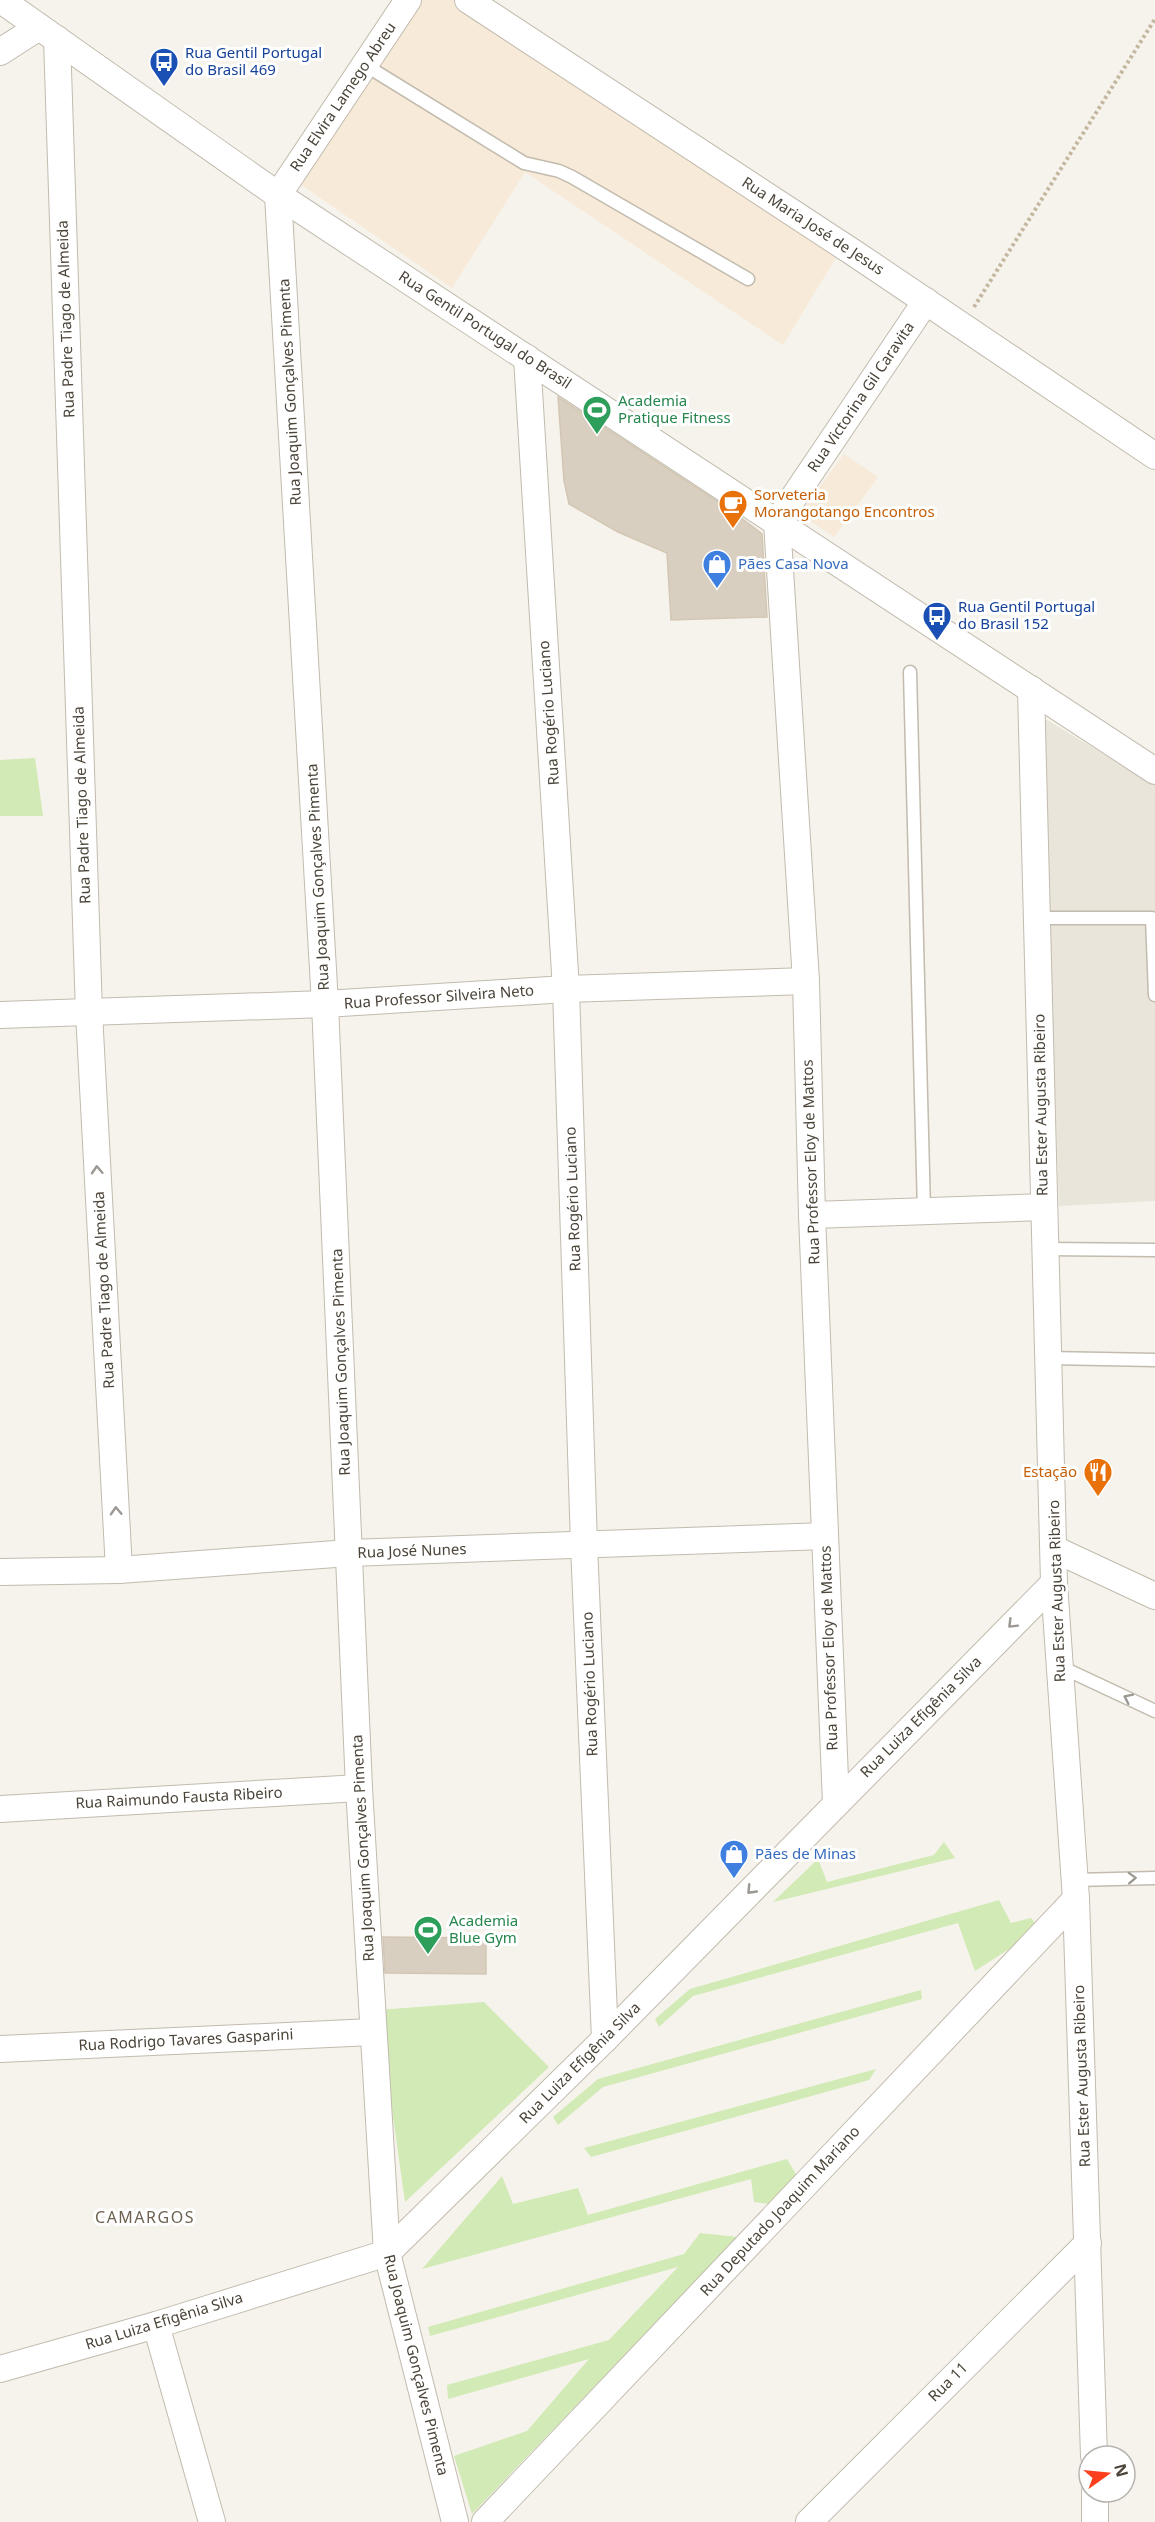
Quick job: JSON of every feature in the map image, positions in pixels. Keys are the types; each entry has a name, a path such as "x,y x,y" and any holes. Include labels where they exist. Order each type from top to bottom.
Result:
{"street":[{"name":"Rua Gentil Portugal do Brasil","path":"1,0 278,195 1155,771"},
{"name":"Rua Elvira Lamego Abreu","path":"278,195 408,0"},
{"name":"Rua Maria José de Jesus","path":"468,0 926,301 1155,456"},
{"path":"0,52 48,33"},
{"name":"Rua Padre Tiago de Almeida","path":"48,33 89,1013 119,1570"},
{"name":"Rua Joaquim Gonçalves Pimenta","path":"278,195 325,1004 359,1788 387,2253 455,2522"},
{"name":"Rua Victorina Gil Caravita","path":"777,522 926,301"},
{"name":"Rua Rogério Luciano","path":"527,358 566,989 584,1545 605,2039"},
{"name":"Rua Professor Eloy de Mattos","path":"777,522 806,981 812,1215 836,1803"},
{"name":"Rua Ester Augusta Ribeiro","path":"1031,689 1054,1583 1075,1890 1094,2444"},
{"name":"Rua Professor Silveira Neto","path":"0,1015 325,1004 566,989 806,981"},
{"path":"812,1215 1044,1207"},
{"name":"Rua José Nunes","path":"0,1572 119,1570 349,1553 825,1536"},
{"path":"1054,1549 1151,1591"},
{"name":"Rua Luiza Efigênia Silva","path":"0,2369 156,2325 387,2253 605,2039 1054,1583"},
{"name":"Rua Raimundo Fausta Ribeiro","path":"0,1809 359,1788"},
{"name":"Rua Deputado Joaquim Mariano","path":"485,2522 1075,1890"},
{"name":"Rua Rodrigo Tavares Gasparini","path":"0,2049 372,2032"},
{"name":"Rua 11","path":"809,2522 1088,2243"},
{"path":"156,2325 212,2522"},
{"path":"1095,2504 1095,2522"}],"lane":[{"path":"365,65 524,164 560,171 572,177 747,279"},
{"path":"910,672 924,1211"},
{"path":"1036,918 1154,920 1155,995"},
{"path":"1045,1249 1155,1250"},
{"path":"1048,1358 1155,1360"},
{"path":"1059,1666 1155,1711"},
{"path":"1075,1890 1155,1878"}],"path":[{"path":"963,326 1155,19"}],"shaded area":[{"path":"419,0 456,0 837,256 783,345 525,172 452,288 300,184"},
{"path":"844,454 878,477 834,537 800,514"},
{"path":"1042,717 1155,785 1155,1201 1059,1206"}],"green space":[{"path":"35,758 43,816 0,816 0,760"},
{"path":"944,1842 955,1858 773,1902 818,1859 827,1882 934,1855"},
{"path":"999,1900 1011,1923 1031,1918 1040,1929 975,1971 958,1923 693,1996 659,2027 655,2019 690,1989"},
{"path":"921,1990 922,1999 603,2087 558,2125 553,2117 598,2079"},
{"path":"484,2002 549,2067 405,2202 378,2010"},
{"path":"876,2069 869,2080 591,2157 584,2148"},
{"path":"787,2159 800,2181 778,2205 754,2202 751,2179 422,2269 502,2176 513,2204 578,2188 588,2215"},
{"path":"700,2233 738,2237 472,2514 454,2456 527,2431 589,2359 448,2399 447,2385 609,2340 678,2267 430,2336 428,2327 684,2254"}],"building":[{"name":"Academia Pratique Fitness","path":"558,397 731,510 762,534 767,617 671,620 667,553 618,532 569,504 564,481"},
{"name":"Academia Blue Gym","path":"383,1937 486,1938 486,1974 385,1973"}],"place":[{"name":"Rua Gentil Portugal do Brasil 469","path":"164,88"},
{"name":"Academia Pratique Fitness","path":"597,436"},
{"name":"Sorveteria Morangotango Encontros","path":"733,530"},
{"name":"Pães Casa Nova","path":"717,590"},
{"name":"Rua Gentil Portugal do Brasil 152","path":"937,642"},
{"name":"Estação","path":"1098,1498"},
{"name":"Pães de Minas","path":"734,1880"},
{"name":"Academia Blue Gym","path":"428,1956"}],"district":[{"name":"CAMARGOS","path":"145,2217"}]}
